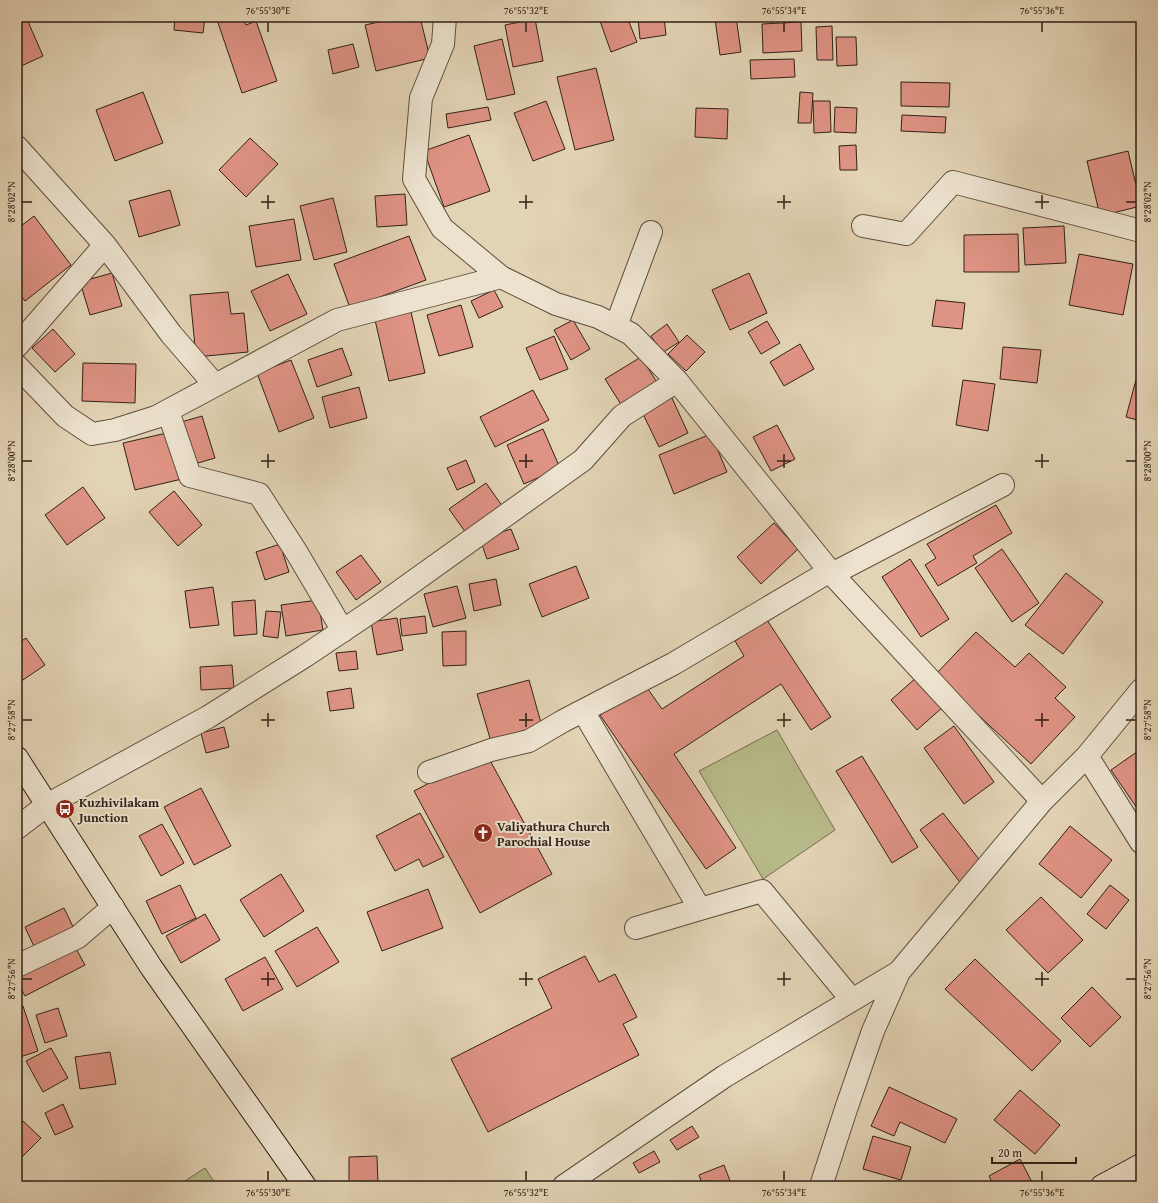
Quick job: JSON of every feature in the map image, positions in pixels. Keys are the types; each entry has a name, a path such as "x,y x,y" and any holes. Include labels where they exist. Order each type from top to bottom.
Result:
{"street":[{"path":"445,17 443,44 421,98 414,179 442,228 501,277 556,304 598,317 631,334 677,381 831,573 1042,801"},
{"path":"17,147 105,245 171,334 215,385"},
{"path":"863,226 906,234 953,182 1141,231"},
{"path":"616,326 651,232"},
{"path":"17,346 105,245"},
{"path":"17,366 65,416 92,434 115,430 156,417 337,320 501,277"},
{"path":"17,828 47,805 208,717 343,631 583,460 622,416 677,381"},
{"path":"168,411 190,476 259,494 297,553 343,631"},
{"path":"429,772 491,750 529,741 673,664 831,573 1002,485"},
{"path":"821,1186 873,1031 899,972 1042,801 1086,756 1141,690"},
{"path":"583,711 700,909"},
{"path":"1086,756 1141,842"},
{"path":"17,758 151,967 305,1186"},
{"path":"636,928 762,891 852,1000"},
{"path":"17,966 78,937 113,907"},
{"path":"564,1186 725,1076 899,972"},
{"path":"1102,1186 1141,1165"}],"green space":[{"path":"777,730 835,830 763,879 699,771"},
{"path":"205,1168 217,1186 177,1186"}],"building":[{"path":"17,17 26,17 43,56 17,68"},
{"path":"91,17 111,17 91,21"},
{"path":"175,17 205,17 203,33 174,30"},
{"path":"216,17 243,17 246,25 256,21 277,81 242,93"},
{"path":"291,17 335,17 335,21 291,21"},
{"path":"369,17 384,17 384,19 370,22"},
{"path":"387,17 420,17 430,58 376,71 365,25 388,20"},
{"path":"610,17 627,17 637,42 611,52 600,21"},
{"path":"638,17 664,17 666,35 640,39"},
{"path":"736,17 741,52 720,55 715,19"},
{"path":"535,19 543,61 513,67 505,25"},
{"path":"801,22 802,51 763,53 762,24"},
{"path":"832,26 833,60 817,60 816,27"},
{"path":"836,37 856,37 857,65 837,66"},
{"path":"502,39 515,94 487,100 474,46"},
{"path":"353,44 359,67 333,74 328,50"},
{"path":"794,59 795,77 751,79 750,60"},
{"path":"596,68 614,140 575,150 557,77"},
{"path":"901,82 950,83 949,107 901,106"},
{"path":"143,92 163,143 115,161 96,110"},
{"path":"800,92 813,93 811,123 798,123"},
{"path":"546,101 565,149 533,161 514,113"},
{"path":"813,101 830,101 831,132 814,133"},
{"path":"488,107 491,120 448,128 446,114"},
{"path":"835,107 857,108 856,133 834,132"},
{"path":"696,108 728,109 727,139 695,137"},
{"path":"902,115 946,117 945,133 901,131"},
{"path":"469,135 490,191 444,207 424,151"},
{"path":"250,138 278,164 246,197 219,170"},
{"path":"856,145 857,170 840,170 839,146"},
{"path":"1128,151 1141,206 1100,216 1087,161"},
{"path":"170,190 180,225 139,237 129,201"},
{"path":"405,194 407,225 377,227 375,196"},
{"path":"333,198 347,252 314,260 300,206"},
{"path":"34,216 71,265 25,301 17,291 17,229"},
{"path":"294,219 301,260 256,267 249,226"},
{"path":"1064,226 1066,263 1025,265 1023,228"},
{"path":"1018,234 1019,272 964,272 964,235"},
{"path":"409,236 426,280 350,308 334,264"},
{"path":"1079,254 1133,264 1123,315 1069,305"},
{"path":"112,273 122,306 90,315 80,282"},
{"path":"749,273 767,313 730,330 712,290"},
{"path":"288,274 307,314 270,331 251,291"},
{"path":"494,290 503,307 479,318 471,301"},
{"path":"228,292 231,314 244,313 248,352 196,357 190,295"},
{"path":"936,300 965,303 962,329 932,326"},
{"path":"461,305 473,347 439,356 427,315"},
{"path":"411,312 425,373 389,381 375,320"},
{"path":"573,320 590,349 571,360 554,330"},
{"path":"767,321 780,343 761,354 748,332"},
{"path":"667,324 679,342 662,353 651,336"},
{"path":"53,329 75,354 55,372 32,348"},
{"path":"687,335 705,352 686,371 668,354"},
{"path":"554,336 568,369 540,380 526,348"},
{"path":"800,344 814,369 784,386 770,362"},
{"path":"1003,347 1041,350 1037,383 1000,379"},
{"path":"342,348 352,375 317,387 308,360"},
{"path":"641,357 658,384 622,406 605,379"},
{"path":"291,360 314,418 279,432 257,373"},
{"path":"83,363 136,364 135,403 82,401"},
{"path":"1141,365 1141,421 1126,417"},
{"path":"963,380 995,384 988,431 956,425"},
{"path":"359,387 367,418 330,428 322,397"},
{"path":"533,390 549,420 495,447 480,417"},
{"path":"671,396 688,433 659,447 641,410"},
{"path":"202,416 215,458 191,465 178,423"},
{"path":"777,425 795,459 771,471 753,437"},
{"path":"543,429 560,468 524,484 507,445"},
{"path":"171,432 182,479 135,490 123,443"},
{"path":"711,434 727,472 674,494 659,455"},
{"path":"466,460 475,482 457,490 447,468"},
{"path":"486,483 503,507 466,533 449,509"},
{"path":"83,487 105,518 67,545 45,515"},
{"path":"174,491 202,525 178,546 149,512"},
{"path":"996,505 1012,533 973,556 977,563 938,586 925,565 936,558 927,544"},
{"path":"774,523 798,549 761,584 737,557"},
{"path":"511,529 519,549 487,559 480,539"},
{"path":"280,544 289,572 265,580 256,552"},
{"path":"1002,549 1039,603 1012,622 975,568"},
{"path":"361,555 381,582 356,600 336,572"},
{"path":"910,559 949,619 921,637 882,577"},
{"path":"576,566 589,598 542,617 529,584"},
{"path":"1066,573 1103,602 1063,654 1025,625"},
{"path":"496,579 501,605 474,611 469,584"},
{"path":"457,586 466,618 433,627 424,594"},
{"path":"213,587 219,625 190,628 185,591"},
{"path":"255,600 257,634 234,636 232,602"},
{"path":"318,600 323,630 286,636 281,605"},
{"path":"266,611 281,612 278,638 263,636"},
{"path":"425,616 427,633 402,636 400,619"},
{"path":"397,618 403,650 377,655 371,622"},
{"path":"767,620 831,717 811,730 781,684 674,754 736,848 706,869 600,715 645,685 662,709 744,656 735,641"},
{"path":"466,631 466,665 443,666 442,632"},
{"path":"976,632 1015,667 1029,653 1066,687 1055,698 1075,717 1031,764 935,675"},
{"path":"26,638 45,665 17,684 17,644"},
{"path":"356,651 358,669 339,671 336,653"},
{"path":"232,665 234,688 201,690 200,667"},
{"path":"917,677 943,707 917,730 891,700"},
{"path":"529,680 543,730 492,745 477,694"},
{"path":"351,688 354,708 330,711 327,692"},
{"path":"954,726 994,782 964,804 924,748"},
{"path":"224,727 229,747 206,753 201,733"},
{"path":"1141,749 1141,814 1111,770"},
{"name":"Valiyathura Church Parochial House","path":"486,753 552,874 480,913 414,791"},
{"path":"862,756 918,847 892,863 836,771"},
{"path":"201,788 231,846 194,865 164,807"},
{"path":"420,813 444,857 423,867 419,859 395,871 376,836"},
{"path":"943,813 985,867 962,885 920,830"},
{"path":"162,824 184,863 161,876 139,836"},
{"path":"1070,826 1112,860 1081,898 1039,864"},
{"path":"281,874 304,911 264,937 240,900"},
{"path":"180,885 196,918 162,934 146,901"},
{"path":"1110,885 1129,900 1106,929 1087,914"},
{"path":"428,889 443,928 382,951 367,912"},
{"path":"1041,897 1083,940 1048,973 1006,930"},
{"path":"64,908 77,935 37,953 25,927"},
{"path":"205,914 220,940 181,963 166,936"},
{"path":"317,927 339,962 297,987 275,951"},
{"path":"74,945 85,965 25,996 17,981 17,974"},
{"path":"585,956 599,982 615,974 637,1017 623,1024 639,1055 488,1132 451,1059 552,1008 538,979"},
{"path":"265,957 283,989 243,1011 225,979"},
{"path":"975,959 1061,1041 1032,1071 945,989"},
{"path":"1092,987 1121,1017 1090,1047 1061,1018"},
{"path":"23,1006 38,1051 17,1058 17,1008"},
{"path":"58,1008 67,1036 45,1043 36,1015"},
{"path":"51,1048 68,1078 43,1092 26,1061"},
{"path":"110,1052 116,1084 80,1089 75,1057"},
{"path":"889,1087 957,1119 945,1143 900,1122 894,1136 871,1126"},
{"path":"1020,1090 1060,1125 1035,1154 994,1120"},
{"path":"63,1104 73,1127 55,1135 45,1113"},
{"path":"23,1121 41,1138 20,1159 17,1156 17,1128"},
{"path":"692,1126 699,1137 677,1150 670,1140"},
{"path":"873,1136 911,1147 901,1180 863,1169"},
{"path":"654,1151 660,1162 639,1173 633,1163"},
{"path":"377,1156 378,1183 349,1184 349,1157"},
{"path":"1020,1159 1034,1186 994,1186 989,1176"},
{"path":"724,1165 732,1186 703,1186 699,1175"}],"place":[{"name":"Kuzhivilakam Junction","path":"65,809"},
{"name":"Valiyathura Church Parochial House","path":"483,833"}]}
